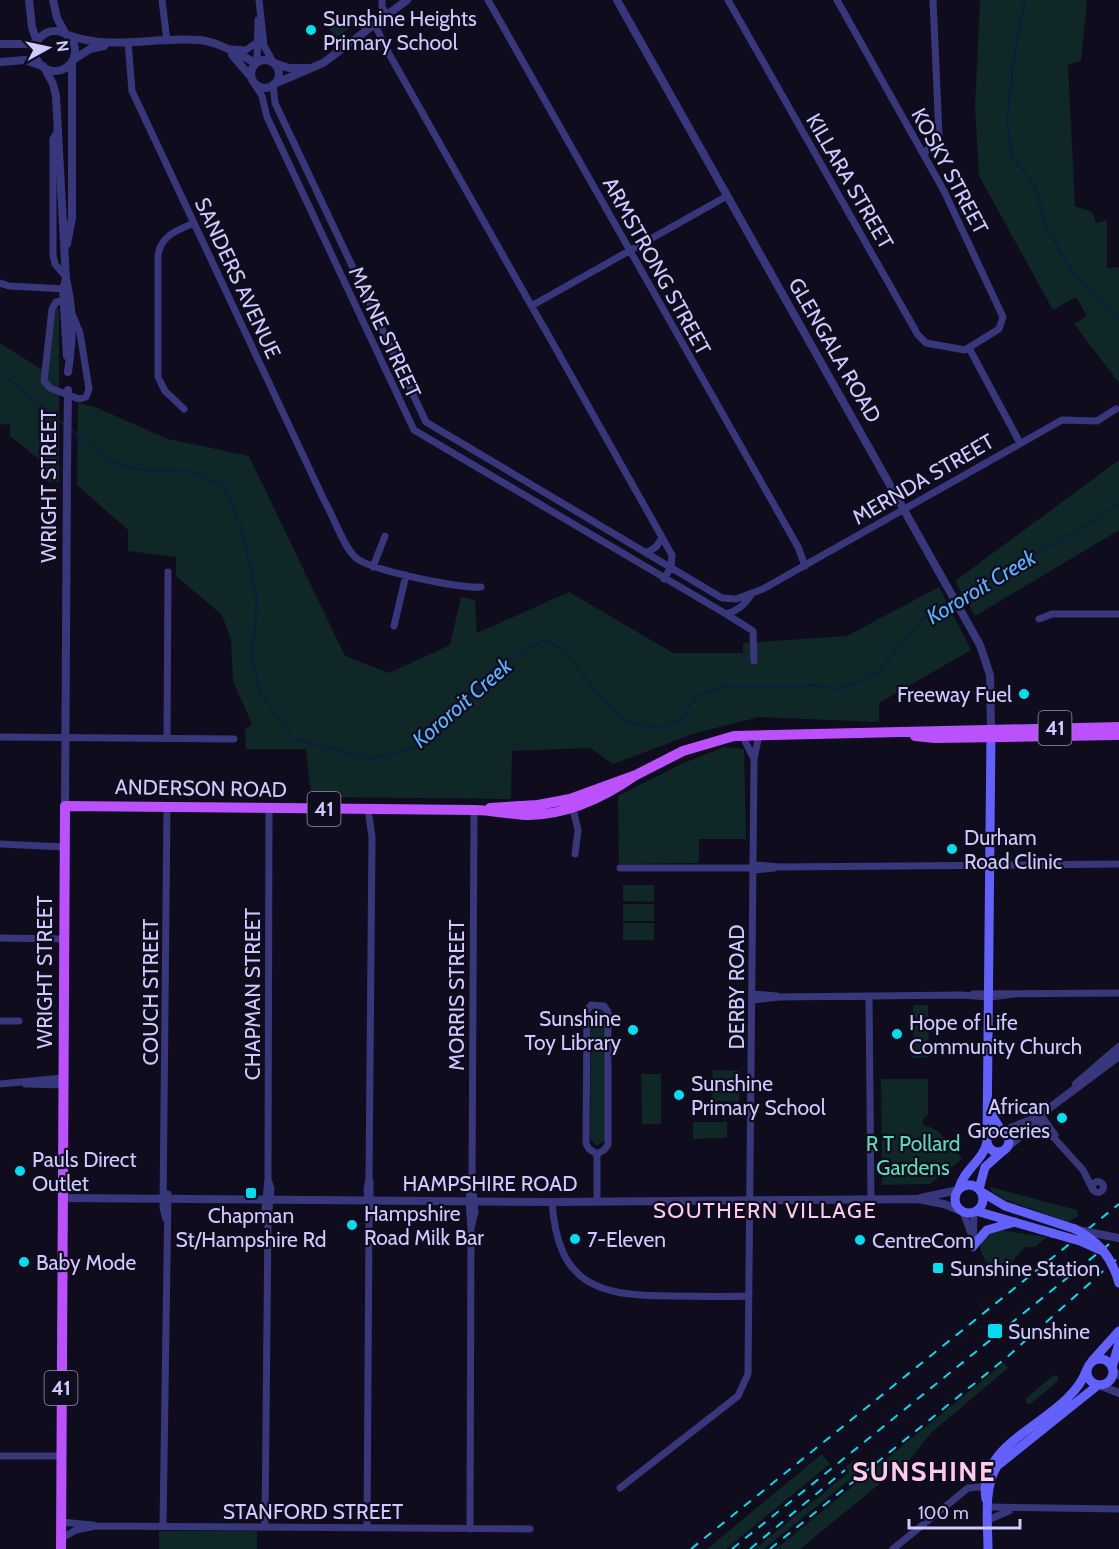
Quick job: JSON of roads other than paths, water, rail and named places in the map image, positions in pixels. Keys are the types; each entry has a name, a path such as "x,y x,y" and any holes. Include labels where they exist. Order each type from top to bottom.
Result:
{"main road":[{"name":"ANDERSON ROAD","path":"991,733 1119,727"},
{"name":"ANDERSON ROAD","path":"65,806 477,810 526,815 571,804 702,744 742,735 991,733 1119,735"},
{"path":"991,733 987,1141 984,1153 966,1172 955,1201 962,1211 1015,1222 1084,1242 1107,1255"},
{"name":"WRIGHT STREET","path":"60,1544 65,806"},
{"path":"975,1212 983,1200 980,1190 985,1167 1004,1150 1009,1140 993,1116 988,1092"},
{"path":"987,1141 993,1131 1002,1131"},
{"path":"987,1141 992,1150 1004,1150"},
{"path":"959,1189 968,1185 1005,1206 1075,1229 1092,1238 1107,1255 1119,1283"},
{"path":"973,1245 987,1230 1015,1222"},
{"path":"1039,1428 1077,1389 1088,1367 1119,1331"},
{"path":"988,1549 987,1470 996,1455 1039,1428 1099,1385 1109,1381 1115,1371 1119,1343"},
{"path":"1088,1367 1096,1360 1102,1359 1115,1371"},
{"path":"1088,1367 1089,1379 1099,1385"}],"street":[{"path":"29,0 32,27 37,43 36,57 43,67"},
{"path":"53,0 56,17 75,47 72,61"},
{"path":"162,0 164,41"},
{"path":"382,0 390,13"},
{"path":"222,47 244,66 252,80 261,88 274,85 315,68 407,0"},
{"name":"ARMSTRONG STREET","path":"488,0 807,564"},
{"name":"GLENGALA ROAD","path":"617,0 971,627 990,675 991,733"},
{"name":"KILLARA STREET","path":"728,0 918,335 926,343 967,349"},
{"name":"KOSKY STREET","path":"837,0 958,219 1003,317 999,329 967,349"},
{"path":"922,151 938,139 933,0"},
{"path":"252,80 256,62 259,3"},
{"path":"259,3 264,48 279,74 274,85"},
{"path":"373,26 526,298 535,304 544,328 672,555 671,567 664,579"},
{"path":"0,44 37,43 50,32 83,41 199,40 256,62 265,60 289,68 315,68"},
{"path":"0,62 25,60 57,71 90,49 127,42"},
{"name":"SANDERS AVENUE","path":"127,42 132,91 350,558 362,567 459,588 481,587"},
{"path":"222,47 244,50 256,44"},
{"name":"WRIGHT STREET","path":"66,247 72,218 72,61"},
{"name":"WRIGHT STREET","path":"43,67 55,89 66,247 66,289 63,301 68,372 65,806"},
{"name":"MAYNE STREET","path":"252,80 262,98 267,117 414,430 753,631 754,661"},
{"name":"MAYNE STREET","path":"274,85 275,103 421,415 436,429 709,590 728,600 751,595"},
{"name":"WRIGHT STREET","path":"58,130 53,139 53,255 55,264 66,278"},
{"path":"535,304 727,196"},
{"path":"184,409 165,391 158,377 158,255 160,245 167,236 194,222"},
{"path":"46,287 66,278"},
{"path":"0,284 66,289"},
{"name":"WRIGHT STREET","path":"63,301 56,302 52,309 43,379 49,387 79,399 86,397 89,390 80,333 66,289"},
{"path":"63,301 73,316"},
{"name":"WRIGHT STREET","path":"68,372 73,316"},
{"path":"967,349 1020,443"},
{"name":"MERNDA STREET","path":"751,595 1062,420 1097,421 1116,409"},
{"path":"570,523 578,512"},
{"path":"373,568 385,536"},
{"path":"646,553 656,547 662,537"},
{"path":"167,738 168,572"},
{"path":"394,626 402,574"},
{"path":"703,601 709,590"},
{"path":"726,614 734,612 745,604 751,595"},
{"path":"1039,619 1052,614 1119,614"},
{"name":"DERBY ROAD","path":"742,735 754,759"},
{"name":"DERBY ROAD","path":"620,1488 738,1396 746,1383 751,1200 754,759 759,735"},
{"path":"0,737 234,739"},
{"path":"571,804 578,830 575,854"},
{"name":"COUCH STREET","path":"163,1526 167,807"},
{"name":"CHAPMAN STREET","path":"265,1527 269,808"},
{"path":"367,1528 372,809"},
{"name":"MORRIS STREET","path":"470,1529 471,1228 477,810"},
{"path":"0,844 64,847"},
{"path":"620,868 1119,864"},
{"path":"0,938 63,939"},
{"path":"753,997 1119,993"},
{"path":"871,1200 872,996"},
{"path":"591,1005 604,1006 608,1012 608,1145 597,1154 589,1149 586,1143 587,1011 591,1005"},
{"path":"0,1021 19,1021"},
{"path":"1074,1087 1077,1081 1119,1047"},
{"path":"1002,1131 1038,1116 1074,1087 1081,1085 1119,1056"},
{"path":"0,1084 63,1082"},
{"path":"1038,1116 1083,1170 1093,1190 1094,1183 1101,1182 1083,1170"},
{"path":"1004,1150 1034,1125 1038,1116"},
{"path":"597,1154 597,1201"},
{"name":"HAMPSHIRE ROAD","path":"918,1200 959,1189"},
{"name":"HAMPSHIRE ROAD","path":"62,1197 552,1202 918,1200 944,1204 962,1211"},
{"path":"552,1202 555,1227 564,1254 576,1271 595,1286 627,1296 749,1296"},
{"path":"962,1211 973,1245"},
{"path":"973,1245 975,1212"},
{"path":"1075,1229 1119,1238"},
{"path":"1099,1385 1119,1393"},
{"path":"0,1456 61,1456"},
{"path":"893,1549 968,1488 987,1486"},
{"path":"988,1507 1119,1509"},
{"path":"988,1520 1015,1509"},
{"name":"STANFORD STREET","path":"61,1522 95,1526 530,1529"},
{"name":"STANFORD STREET","path":"60,1544 76,1530 95,1526"}],"waterway":[{"name":"Kororoit Creek","path":"1025,0 1015,51 1007,122 1012,156 1034,185 1048,231 1073,274 1119,321"},
{"name":"Kororoit Creek","path":"0,372 65,425"},
{"name":"Kororoit Creek","path":"70,429 105,458 134,469 194,472 224,487 241,525 257,600 252,656 260,693 294,739 371,759 418,747 461,709 495,668 544,640 565,650 599,696 626,722 660,728 681,719 696,697 728,685 808,685 839,689 877,673 923,619 952,602"},
{"name":"Kororoit Creek","path":"956,599 1102,516 1119,503"}],"railway":[{"path":"691,1549 1119,1204"},
{"path":"732,1549 1119,1236"},
{"path":"770,1549 1006,1358 1119,1257"},
{"path":"750,1549 845,1470"}],"place":[{"name":"Sunshine Heights Primary School","path":"311,30"},
{"name":"Freeway Fuel","path":"1024,694"},
{"name":"Durham Road Clinic","path":"952,849"},
{"name":"Sunshine Toy Library","path":"633,1030"},
{"name":"Hope of Life Community Church","path":"897,1034"},
{"name":"Sunshine Primary School","path":"679,1095"},
{"name":"African Groceries","path":"1062,1118"},
{"name":"Pauls Direct Outlet","path":"20,1171"},
{"name":"Chapman St/Hampshire Rd","path":"251,1193"},
{"name":"Hampshire Road Milk Bar","path":"352,1225"},
{"name":"7-Eleven","path":"575,1239"},
{"name":"CentreCom","path":"860,1240"},
{"name":"Baby Mode","path":"24,1262"},
{"name":"Sunshine Station","path":"938,1268"},
{"name":"Sunshine","path":"995,1331"}],"district":[{"name":"SOUTHERN VILLAGE","path":"765,1210"},
{"name":"SUNSHINE","path":"924,1471"}],"park label":[{"name":"R T Pollard Gardens","path":"913,1155"}]}
